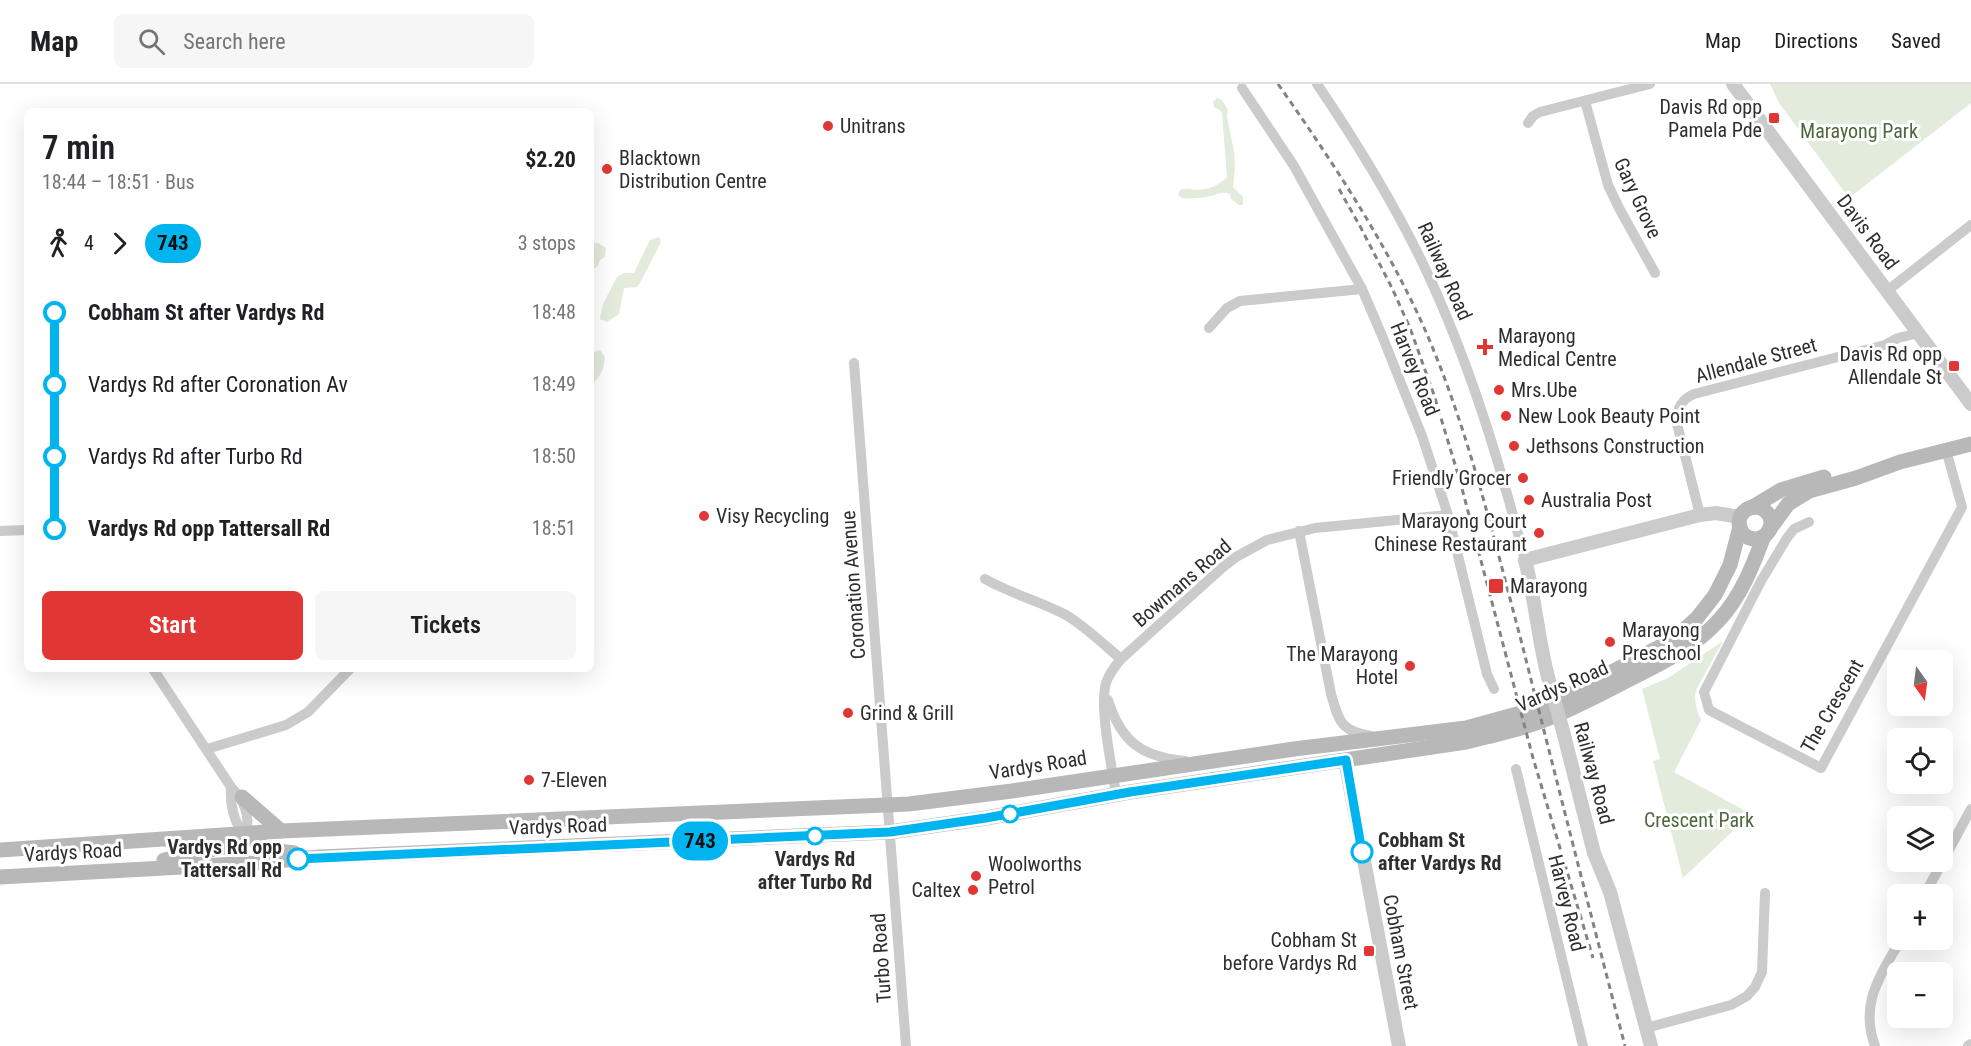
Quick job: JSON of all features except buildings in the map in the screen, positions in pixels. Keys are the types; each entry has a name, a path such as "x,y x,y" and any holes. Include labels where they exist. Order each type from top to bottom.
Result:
{"main road":[{"path":"1744,517 1761,508 1768,515 1770,525 1766,533 1759,538 1749,538 1742,532 1744,517 1775,493 1806,481 1854,469 1900,462 1971,444"},
{"name":"Vardys Road","path":"0,877 320,857 890,832 986,818 1116,794 1433,748 1517,729 1556,715 1671,659 1698,641 1720,619 1737,596 1766,533 1797,497 1820,487 1857,478 1900,462"},
{"name":"Vardys Road","path":"0,850 280,831 887,806 1012,791 1294,749 1466,728 1532,710 1673,640 1697,618 1715,595 1730,565 1744,517"},
{"name":"Vardys Road","path":"1346,760 1347,755 1356,749 1390,739"},
{"name":"Vardys Road","path":"1294,749 1333,751 1346,760"},
{"path":"236,792 280,831"},
{"path":"117,871 229,846 245,834 255,844 266,848 320,857"}],"street":[{"name":"Railway Road","path":"1317,84 1365,156 1438,296 1488,429 1533,590 1539,642 1594,853 1610,892 1651,1046"},
{"path":"1528,123 1540,112 1650,84"},
{"name":"Davis Road","path":"1733,84 1971,404"},
{"name":"Harvey Road","path":"1242,88 1294,166 1362,289 1422,436 1448,515 1487,674 1494,689"},
{"name":"Gary Grove","path":"1585,101 1608,185 1654,273"},
{"path":"1887,291 1971,225"},
{"path":"1209,327 1227,308 1240,301 1362,289"},
{"name":"Allendale Street","path":"1700,515 1677,424 1676,415 1685,398 1885,345 1898,338 1918,333"},
{"name":"Coronation Avenue","path":"854,363 890,832"},
{"name":"The Crescent","path":"1809,522 1794,529 1787,538 1761,581 1704,692 1709,710 1821,768 1962,507 1947,450"},
{"path":"1525,560 1700,515 1716,513 1744,517"},
{"name":"Bowmans Road","path":"1113,775 1104,712 1105,691 1110,675 1120,659 1236,556 1267,540 1299,531 1448,515"},
{"path":"0,531 24,530"},
{"path":"1299,531 1337,715 1346,729 1357,734 1390,739"},
{"path":"985,579 1000,588 1066,615 1084,627 1120,659"},
{"path":"155,672 236,792 230,800 238,827 245,834"},
{"path":"207,749 286,725 308,712 347,672"},
{"path":"1105,691 1120,730 1144,752 1170,760 1211,761"},
{"name":"Cobham Street","path":"1346,760 1399,1046"},
{"name":"Harvey Road","path":"1516,769 1583,1046"},
{"name":"Vardys Road","path":"1113,775 1116,794"},
{"path":"1930,884 1971,809"},
{"name":"Turbo Road","path":"890,832 906,1046"},
{"path":"1646,1028 1731,1005 1747,996 1755,987 1762,972 1765,893"},
{"path":"1875,1046 1870,1022 1871,998 1895,950"}],"green space":[{"name":"Marayong Park","path":"1770,84 1971,84 1971,103 1849,198 1779,103"},
{"path":"1217,98 1222,100 1228,110 1227,117 1234,151 1233,187 1243,197 1243,205 1231,199 1230,194 1227,193 1193,198 1182,198 1178,195 1182,189 1200,190 1212,187 1227,177 1222,113 1214,107 1213,102"},
{"path":"659,237 661,242 640,283 637,287 624,288 619,314 607,322 600,319 603,304 617,277 624,273 634,273 650,240"},
{"path":"594,243 598,243 606,248 605,257 595,268"},
{"path":"600,350 605,357 604,366 594,382 594,352"},
{"name":"Crescent Park","path":"1723,641 1697,688 1696,704 1701,720 1674,772 1751,814 1683,878 1653,761 1660,759 1642,689 1668,678"}],"railway":[{"path":"1278,84 1374,230 1422,323 1453,401 1501,563 1625,1046"},
{"path":"1339,189 1392,288 1410,328 1434,395 1460,481 1533,758 1593,958"}],"bus line":[{"name":"743","path":"298,859 869,834 910,830 1130,792 1346,760 1362,852"}],"place":[{"name":"Davis Rd opp Pamela Pde","path":"1774,118"},
{"name":"Unitrans","path":"828,126"},
{"name":"Blacktown Distribution Centre","path":"607,169"},
{"name":"Marayong Medical Centre","path":"1485,347"},
{"name":"Davis Rd opp Allendale St","path":"1954,366"},
{"name":"Mrs.Ube","path":"1499,390"},
{"name":"New Look Beauty Point","path":"1506,416"},
{"name":"Jethsons Construction","path":"1514,446"},
{"name":"Friendly Grocer","path":"1523,478"},
{"name":"Australia Post","path":"1529,500"},
{"name":"Visy Recycling","path":"704,516"},
{"name":"Marayong Court Chinese Restaurant","path":"1539,533"},
{"name":"Marayong","path":"1496,586"},
{"name":"Marayong Preschool","path":"1610,642"},
{"name":"The Marayong Hotel","path":"1410,666"},
{"name":"Grind & Grill","path":"848,713"},
{"name":"7-Eleven","path":"529,780"},
{"name":"Vardys Rd after Turbo Rd","path":"815,836"},
{"name":"Cobham St after Vardys Rd","path":"1362,852"},
{"name":"Vardys Rd opp Tattersall Rd","path":"298,859"},
{"name":"Woolworths Petrol","path":"976,876"},
{"name":"Caltex","path":"973,890"},
{"name":"Cobham St before Vardys Rd","path":"1369,951"}]}
